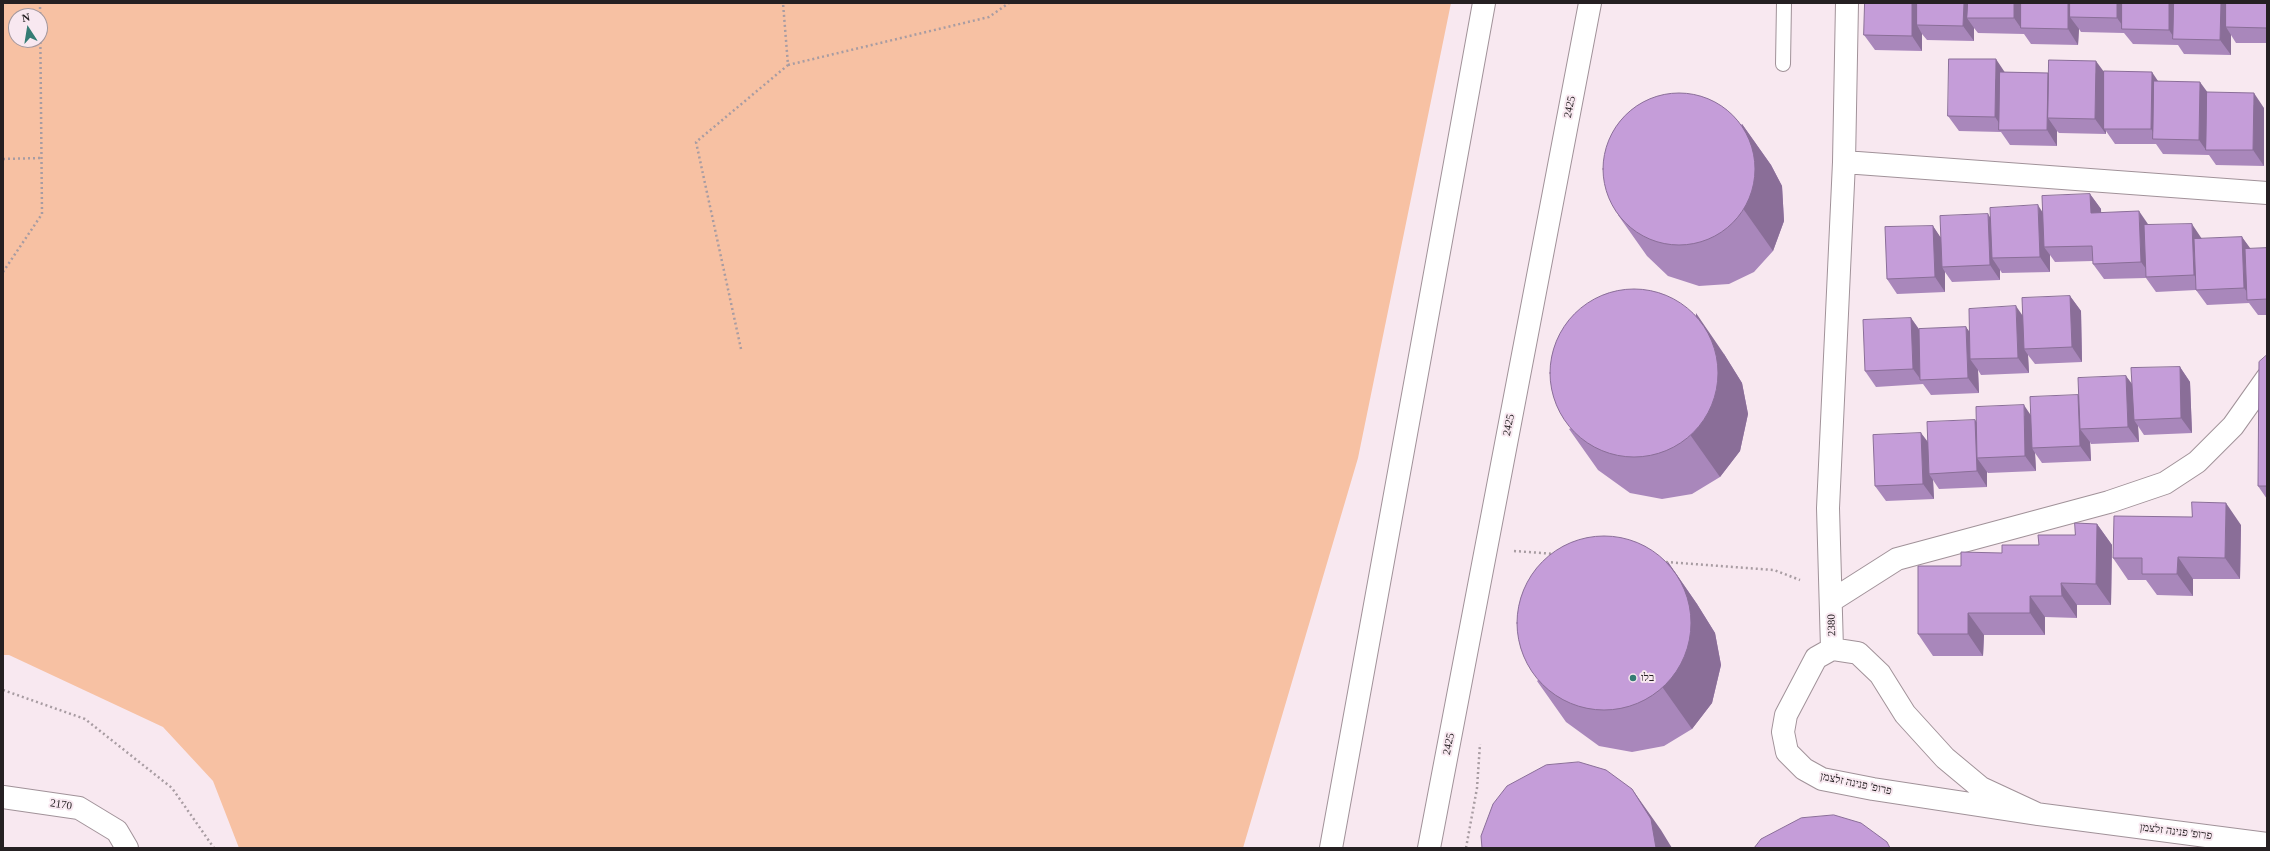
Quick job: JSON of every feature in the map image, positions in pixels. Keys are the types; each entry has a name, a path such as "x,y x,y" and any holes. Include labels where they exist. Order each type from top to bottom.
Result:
{"street":[{"path":"1331,848 1484,3"},
{"name":"2425","path":"1429,848 1590,3"},
{"name":"2380","path":"1832,649 1828,508 1844,162 1847,3"},
{"path":"1844,162 2267,193"},
{"path":"1831,596 1897,559 2110,502 2165,483 2197,462 2233,426 2267,378"},
{"name":"פרופ' פנינה זלצמן","path":"2037,814 1981,788 1945,758 1906,714 1880,674 1858,653 1832,649 1816,658 1786,715 1783,732 1787,752 1804,769 1822,779 1873,789 2037,814 2267,844"},
{"name":"2170","path":"3,797 79,808 117,831 127,848"}],"lane":[{"path":"1783,64 1784,3"}],"path":[{"path":"3,272 42,214 40,3"},
{"path":"783,3 788,65"},
{"path":"741,349 696,142 788,65 989,17 1009,3"},
{"path":"3,159 42,158"},
{"path":"1486,550 1559,554"},
{"path":"1662,562 1774,570 1831,596"},
{"path":"3,690 85,720 172,788 214,848"}],"shaded area":[{"path":"3,3 1451,3 1358,458 1243,848 239,848 213,781 163,727 9,655 3,655"}],"building":[{"path":"1865,3 1912,3 1912,36 1864,35"},
{"path":"1917,3 1964,3 1963,26 1917,25"},
{"path":"1968,3 2014,3 2014,18 1967,18"},
{"path":"2021,3 2068,3 2068,29 2021,28"},
{"path":"2070,3 2117,3 2117,18 2070,17"},
{"path":"2122,3 2169,3 2169,30 2122,29"},
{"path":"2174,3 2221,3 2220,40 2173,39"},
{"path":"2226,3 2267,3 2267,28 2226,27"},
{"path":"1949,59 1996,59 1995,117 1948,116"},
{"path":"2049,60 2096,61 2095,119 2048,118"},
{"path":"2104,71 2152,72 2151,129 2104,129"},
{"path":"2000,72 2048,73 2047,130 1999,130"},
{"path":"2154,81 2200,82 2199,140 2153,139"},
{"path":"2207,92 2254,93 2253,150 2206,150"},
{"path":"1672,93 1686,93 1701,96 1715,102 1733,115 1746,133 1752,147 1755,169 1752,191 1746,205 1733,223 1715,236 1701,242 1686,245 1672,245 1657,242 1643,236 1631,228 1620,217 1612,205 1606,191 1603,176 1603,162 1606,147 1612,133 1620,121 1631,110 1643,102 1657,96"},
{"path":"2090,194 2091,213 2139,211 2141,262 2093,264 2092,246 2044,247 2042,196"},
{"path":"2038,205 2040,257 1992,258 1990,208"},
{"path":"1988,214 1990,265 1942,267 1940,216"},
{"path":"2192,224 2194,275 2146,277 2144,225"},
{"path":"1933,226 1935,277 1887,279 1885,227"},
{"path":"2242,237 2244,288 2196,290 2194,239"},
{"path":"2267,248 2267,299 2247,300 2245,249"},
{"path":"1626,289 1642,289 1659,292 1674,298 1694,313 1709,333 1715,348 1718,373 1715,398 1709,413 1694,433 1674,448 1659,454 1642,457 1626,457 1609,454 1594,448 1574,433 1569,427 1559,413 1553,398 1550,381 1550,365 1553,348 1559,333 1574,313 1580,308 1594,298 1609,292"},
{"path":"2070,296 2072,347 2024,349 2022,298"},
{"path":"2016,306 2018,358 1970,359 1969,309"},
{"path":"1911,318 1913,369 1865,371 1863,320"},
{"path":"1966,327 1968,378 1920,380 1919,329"},
{"path":"2267,355 2267,486 2258,486 2259,362"},
{"path":"2180,367 2181,418 2134,420 2131,368"},
{"path":"2126,376 2128,427 2080,429 2078,378"},
{"path":"2078,395 2080,446 2032,448 2030,397"},
{"path":"2024,405 2025,456 1977,458 1976,407"},
{"path":"1975,420 1977,471 1929,474 1927,422"},
{"path":"1921,433 1923,484 1875,486 1873,435"},
{"path":"2192,502 2226,503 2225,558 2178,557 2177,574 2142,574 2142,558 2113,558 2114,516 2192,517"},
{"path":"2075,523 2097,524 2096,584 2061,583 2062,596 2030,596 2030,613 1968,613 1968,634 1918,634 1918,566 1961,566 1961,552 2002,553 2002,545 2039,545 2038,535 2075,535"},
{"name":"בלו","path":"1604,536 1621,538 1645,546 1659,556 1671,568 1681,582 1687,598 1691,623 1689,640 1681,664 1671,678 1659,690 1645,700 1629,706 1604,710 1587,708 1563,700 1549,690 1537,678 1527,664 1521,648 1517,623 1519,606 1527,582 1537,568 1549,556 1563,546 1579,540"},
{"path":"1579,762 1606,770 1632,789 1651,819 1656,848 1482,848 1481,836 1493,804 1507,786 1546,765"},
{"path":"1834,815 1861,823 1887,842 1890,848 1754,848 1761,839 1801,818"}],"place":[{"name":"בלו","path":"1633,678"}]}
